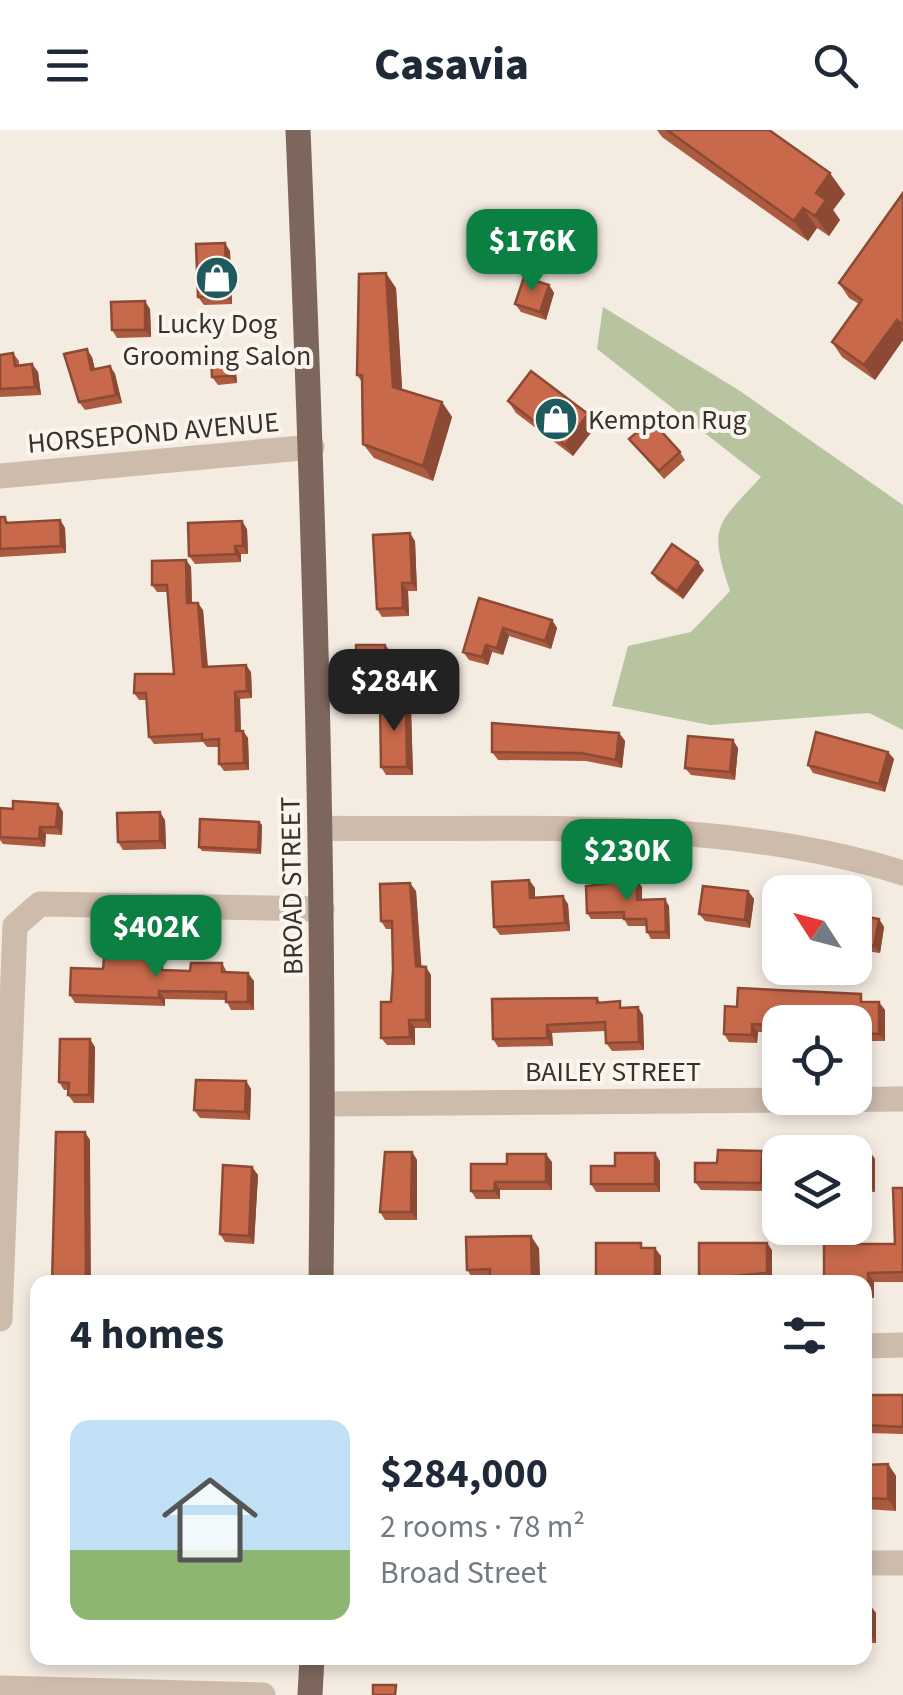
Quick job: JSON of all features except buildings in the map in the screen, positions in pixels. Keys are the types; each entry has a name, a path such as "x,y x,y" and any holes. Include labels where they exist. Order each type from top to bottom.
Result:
{"main road":[{"name":"BROAD STREET","path":"298,130 312,447 321,828 321,1275"},
{"path":"310,1695 312,1665"}],"street":[{"name":"HORSEPOND AVENUE","path":"0,476 312,447"},
{"path":"321,828 705,834 788,843 903,872"},
{"path":"0,1319 15,926 40,904 322,909"},
{"name":"BAILEY STREET","path":"324,1104 903,1099"},
{"path":"872,1346 903,1345"},
{"path":"872,1563 903,1563"},
{"path":"0,1688 263,1695"}],"green space":[{"path":"603,307 740,391 903,505 903,730 869,713 710,725 612,706 628,646 691,632 730,591 719,552 720,528 761,477 597,349"}],"place":[{"name":"Lucky Dog Grooming Salon","path":"217,278"},
{"name":"Kempton Rug","path":"556,419"}]}
